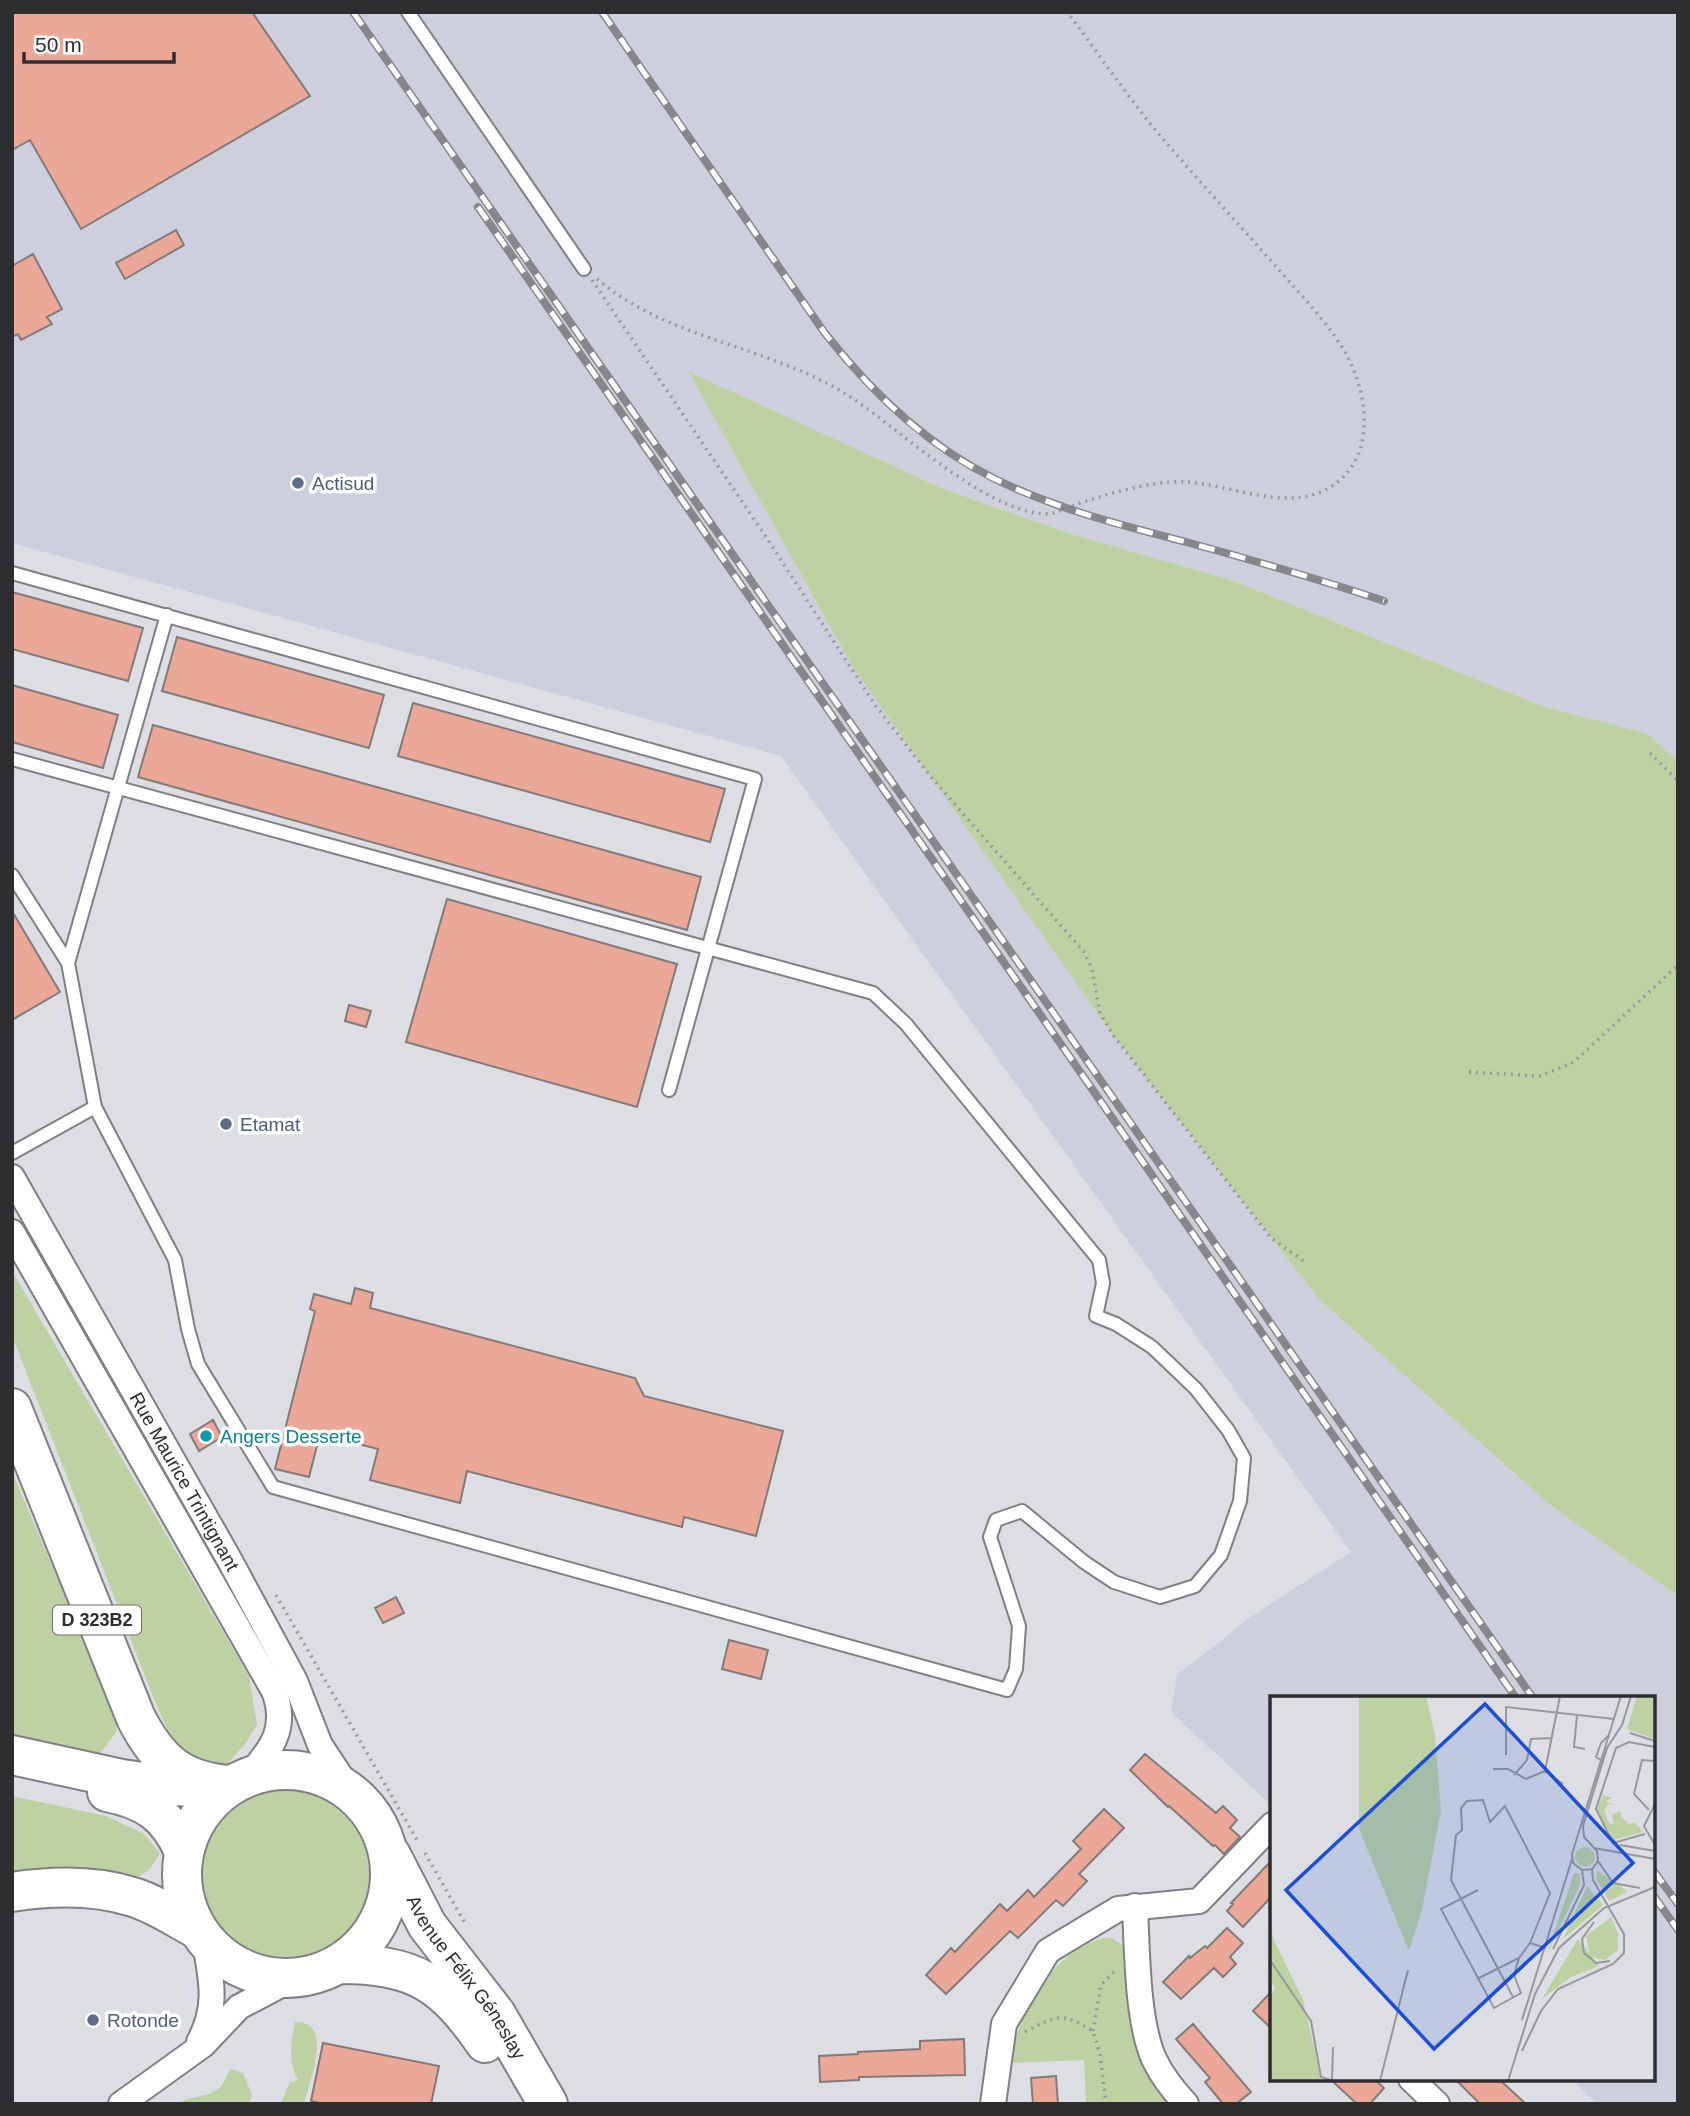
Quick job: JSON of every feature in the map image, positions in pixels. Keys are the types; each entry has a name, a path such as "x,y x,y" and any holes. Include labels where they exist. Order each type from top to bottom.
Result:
{"main road":[{"name":"D 323B2","path":"12,1408 144,1734 169,1765 186,1775 211,1784 239,1781"},
{"path":"12,1755 122,1779 195,1788 239,1781 282,1769 317,1773 349,1789 374,1815 388,1848 391,1882 383,1914 365,1943 340,1964 317,1974 294,1978 260,1975 229,1961 201,1934 133,1897 72,1887 12,1892"},
{"path":"12,1772 118,1794 139,1802 155,1810 168,1822 184,1851"},
{"path":"201,1934 186,1905 182,1878 184,1851 194,1825 209,1803 239,1781"},
{"name":"Avenue Félix Géneslay","path":"388,1848 414,1904 427,1925 496,2014 548,2104"},
{"name":"Avenue Félix Géneslay","path":"340,1964 381,1965 421,1977 438,1988 476,2029 523,2104"}],"street":[{"name":"Rue Maurice Trintignant","path":"12,1177 229,1559 295,1681 320,1745 349,1789"},
{"name":"Rue Maurice Trintignant","path":"12,1232 274,1690 279,1706 276,1735 269,1751 239,1781"},
{"path":"993,2104 1004,2024 1048,1951 1118,1909 1199,1901 1270,1827"},
{"path":"1135,1906 1144,2024 1153,2058 1168,2083 1186,2104"},
{"path":"190,2054 203,2033 213,1997 201,1934"},
{"path":"121,2104 216,2033 239,2007 294,1978"},
{"path":"1413,2081 1437,2104"}],"lane":[{"path":"408,12 584,269"},
{"path":"12,573 755,779 669,1090"},
{"path":"68,964 167,615"},
{"path":"12,759 873,993 906,1024 1099,1261 1103,1283 1096,1316 1116,1324 1152,1347 1196,1389 1228,1430 1244,1458 1240,1501 1221,1555 1195,1586 1160,1597 1114,1582 1084,1562 1022,1511 996,1520 990,1537 1020,1626 1016,1669 1007,1690 273,1487 198,1364 188,1329 175,1260 95,1107 68,964 12,875"},
{"path":"12,1153 95,1107"}],"path":[{"path":"584,269 628,303 683,328 832,386 856,400 929,458 989,495 1031,513 1054,513 1160,482 1188,482 1276,497 1299,498 1335,484 1350,469 1362,451 1366,425 1361,389 1346,353 1317,313 1161,137 1067,12"},
{"path":"584,269 768,540 875,705 931,777 1084,953 1092,969 1100,1013 1113,1035 1271,1238 1305,1262"},
{"path":"1650,753 1678,781"},
{"path":"1469,1072 1540,1076 1574,1062 1678,965"},
{"path":"1106,2104 1100,2054 1093,2031 1101,1985 1116,1969 1137,1955"},
{"path":"1002,2045 1052,2018 1071,2018 1093,2031"}],"shaded area":[{"path":"12,12 1678,12 1678,762 1648,734 1542,706 1231,580 1068,533 941,488 690,373 1113,1035 1319,1299 1550,1505 1678,1596 1678,2104 1597,2104 1574,2081 1655,2081 1655,1696 1270,1696 1270,1804 1171,1712 1177,1675 1252,1616 1351,1552 781,756 12,543"}],"green space":[{"path":"689,372 941,488 1068,533 1231,580 1542,706 1648,734 1678,762 1678,1596 1550,1505 1319,1299 1113,1035 851,664"},
{"path":"12,1271 249,1676 257,1725 245,1744 226,1765 185,1753 171,1737 154,1699 12,1336"},
{"path":"12,1472 110,1701 117,1731 99,1755 12,1743"},
{"path":"286,1789 319,1796 346,1814 364,1841 371,1874 364,1907 346,1934 319,1952 286,1959 253,1952 226,1934 208,1907 201,1874 208,1841 226,1814 253,1796"},
{"path":"12,1796 106,1816 144,1834 160,1853 149,1870 129,1882 12,1885"},
{"path":"1103,1938 1112,1938 1125,1947 1173,2104 1086,2104 1084,2060 1009,2063 1029,2005 1052,1971 1083,1946"},
{"path":"295,2022 307,2024 314,2031 317,2042 314,2068 304,2104 281,2104 290,2082 298,2080 292,2059"},
{"path":"231,2069 243,2073 252,2095 249,2104 178,2104 218,2089"}],"building":[{"path":"12,12 252,12 310,96 81,229 30,140 12,150"},
{"path":"176,230 184,245 125,279 116,263"},
{"path":"33,254 62,309 47,317 52,324 21,340 18,334 12,337 12,266"},
{"path":"12,592 143,628 128,681 12,649"},
{"path":"177,637 384,695 369,748 162,691"},
{"path":"12,685 118,715 103,768 12,742"},
{"path":"413,703 725,789 710,842 398,756"},
{"path":"153,725 701,877 687,930 138,777"},
{"path":"447,899 677,964 637,1107 406,1042"},
{"path":"12,911 60,992 12,1020"},
{"path":"349,1005 371,1011 366,1027 345,1021"},
{"path":"355,1288 373,1293 370,1308 635,1378 644,1396 783,1431 756,1536 684,1517 682,1527 467,1471 460,1503 370,1480 378,1449 320,1434 309,1477 275,1469 315,1311 310,1309 314,1294 351,1304"},
{"name":"Angers Desserte","path":"213,1420 222,1437 199,1451 190,1434"},
{"path":"396,1597 404,1613 383,1623 375,1608"},
{"path":"729,1640 768,1650 761,1679 722,1669"},
{"path":"1145,1754 1216,1813 1223,1806 1237,1820 1230,1828 1240,1837 1224,1854 1168,1807 1130,1770"},
{"path":"1104,1809 1124,1828 1079,1874 1087,1881 1063,1906 1056,1900 1018,1938 1010,1931 946,1994 926,1975 951,1948 955,1952 1000,1904 1007,1911 1028,1890 1034,1897 1081,1849 1073,1841"},
{"path":"1270,1862 1270,1898 1243,1927 1227,1911 1233,1904 1231,1903"},
{"path":"1227,1928 1243,1943 1230,1957 1236,1964 1223,1977 1214,1968 1181,1999 1163,1982 1189,1956 1190,1958 1205,1946 1207,1948"},
{"path":"1270,1993 1270,2027 1253,2011"},
{"path":"1193,2024 1251,2092 1236,2104 1223,2104 1205,2082 1210,2078 1176,2039"},
{"path":"964,2039 965,2075 859,2077 859,2080 820,2082 819,2056 920,2049 920,2041"},
{"path":"323,2043 439,2066 431,2104 324,2104 311,2101"},
{"path":"1056,2076 1058,2104 1033,2104 1031,2078"},
{"path":"1332,2081 1376,2081 1384,2088 1370,2104 1357,2104"},
{"path":"1457,2081 1501,2081 1526,2104 1480,2104"}],"railway":[{"path":"353,12 1532,1696"},
{"path":"602,12 824,332 861,376 923,433 995,479 1041,499 1384,601"},
{"path":"478,207 1515,1696"},
{"path":"1655,1873 1678,1904"},
{"path":"1655,1898 1678,1930"}],"place":[{"name":"Actisud","path":"298,483"},
{"name":"Etamat","path":"226,1124"},
{"name":"Angers Desserte","path":"206,1436"},
{"name":"Rotonde","path":"93,2020"}]}
